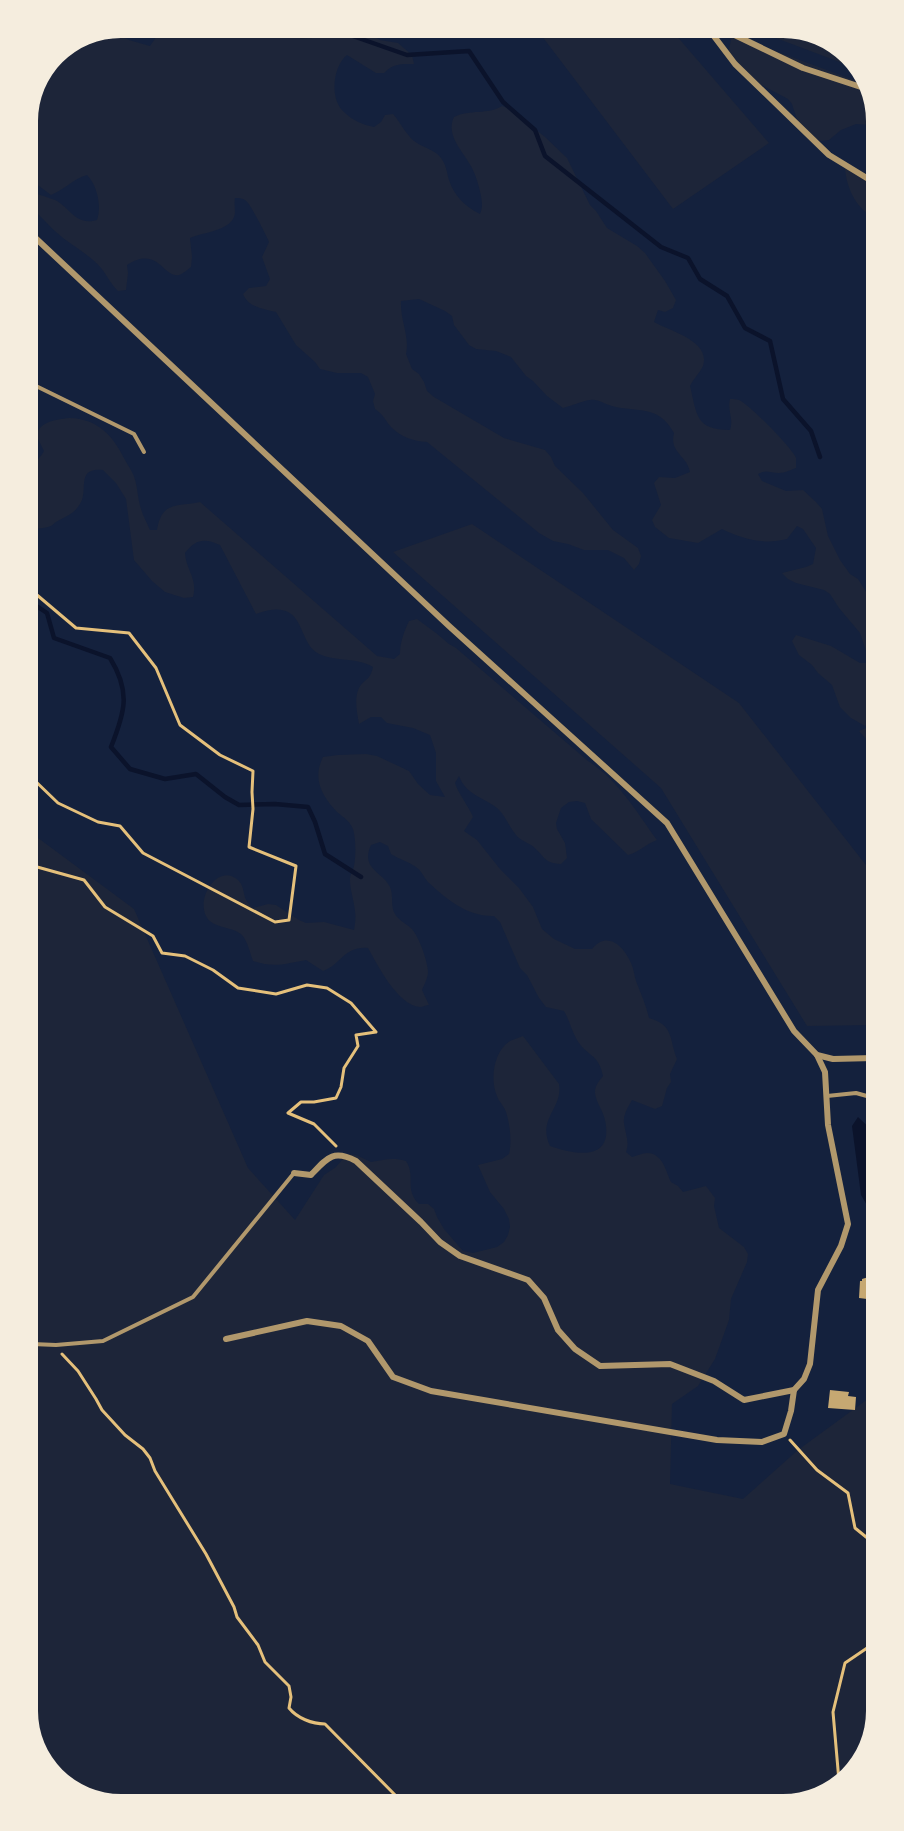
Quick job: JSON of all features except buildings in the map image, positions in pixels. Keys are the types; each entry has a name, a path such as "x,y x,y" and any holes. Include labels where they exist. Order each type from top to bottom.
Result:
{"street":[{"path":"715,38 735,64 829,155 866,178"},
{"path":"741,38 803,68 859,86"},
{"path":"38,240 449,626 667,823 794,1031 817,1055 825,1072 828,1125 848,1224 840,1246 818,1290 810,1364 804,1378 794,1390 784,1434 762,1442 717,1440 431,1390 393,1377 368,1341 341,1326 307,1322 226,1339"},
{"path":"817,1055 833,1059 866,1058"},
{"path":"294,1173 311,1175 332,1156 344,1155 356,1161 440,1242 460,1256 528,1280 544,1298 558,1330 575,1349 600,1366 670,1365 714,1381 744,1400 794,1390"}],"lane":[{"path":"38,387 134,434 144,452"},
{"path":"826,1096 856,1093 866,1096"},
{"path":"38,1344 103,1341 193,1298 294,1173"}],"path":[{"path":"38,597 76,628 129,633 156,668 180,725 220,754 254,771 252,792 254,809 249,847 296,866 289,920 274,922 143,853 120,826 98,822 58,803 38,784"},
{"path":"38,868 84,880 105,907 153,936 162,953 184,956 213,970 238,988 276,994 307,985 327,988 351,1004 376,1032 357,1035 358,1046 344,1068 341,1087 336,1098 301,1102 288,1113 314,1124 336,1145 338,1155"},
{"path":"56,1345 67,1361 78,1371 102,1410 125,1436 143,1449 150,1458 206,1554 237,1617 258,1645 265,1662 289,1686 291,1697 289,1708 293,1714 316,1724 325,1724 394,1793"},
{"path":"784,1434 817,1470 848,1493 855,1528 866,1537"},
{"path":"838,1772 833,1712 845,1663 866,1649"}],"shaded area":[{"path":"125,38 150,46 156,38 377,38 398,43 412,55 414,64 398,65 384,73 376,73 347,55 342,60 335,83 339,106 354,120 374,127 385,115 393,114 413,140 441,158 457,196 480,214 482,203 478,185 472,168 454,137 452,124 454,117 497,109 502,106 510,109 545,137 567,158 590,205 607,228 645,253 676,300 673,308 665,312 658,310 654,322 688,338 701,350 704,357 703,366 690,386 694,405 700,418 710,427 730,430 730,399 739,400 752,409 793,453 796,458 796,468 781,473 766,471 758,474 762,481 786,491 803,490 822,509 828,536 840,560 850,574 858,579 866,592 866,651 860,633 830,594 824,590 796,583 782,573 813,564 816,548 803,529 797,526 787,539 778,541 745,538 722,529 698,543 669,538 655,527 652,520 661,505 654,483 659,477 675,478 690,472 686,462 676,450 673,440 674,433 668,424 647,411 621,408 593,400 563,408 526,376 511,357 496,351 476,349 469,345 454,325 452,316 419,299 401,301 402,315 407,341 406,354 412,369 419,374 427,391 504,438 545,450 555,466 583,493 613,530 638,548 641,556 639,564 634,570 624,558 608,550 584,550 553,541 539,533 427,442 417,441 399,433 375,409 373,401 375,394 368,377 361,373 337,373 320,369 296,345 276,312 256,307 245,298 243,294 249,288 266,286 270,279 262,257 269,242 253,210 245,200 235,198 235,213 229,224 190,238 191,267 184,273 173,275 153,260 137,260 127,265 126,290 118,291 96,263 61,237 38,215 38,194 60,203 83,221 97,220 99,202 96,190 87,175 51,195 38,185 40,99 55,70 74,51 104,39"},
{"path":"543,38 678,38 769,143 673,209"},
{"path":"731,38 740,38 856,81 865,104 866,125 856,124 841,130 829,140 821,141 813,137 799,126 792,104 788,99 752,80 731,57 729,49"},
{"path":"776,38 800,39 810,42 830,51 844,64"},
{"path":"845,161 866,176 866,212 859,206 851,192"},
{"path":"69,418 80,419 97,425 110,436 134,476 141,509 150,530 157,530 159,520 167,509 200,502 377,656 394,659 400,654 409,621 417,619 456,648 608,777 626,797 657,840 628,855 591,819 585,803 569,802 561,808 556,823 565,843 567,858 561,864 550,862 518,837 497,808 470,792 459,776 455,783 473,817 464,831 477,840 519,888 533,907 542,929 554,939 575,949 592,949 603,941 614,942 628,957 649,1018 667,1029 677,1059 670,1074 671,1082 662,1106 655,1109 632,1100 629,1105 624,1120 626,1152 632,1157 647,1153 657,1156 671,1182 683,1192 706,1186 715,1198 714,1206 719,1228 744,1247 748,1254 747,1262 731,1299 729,1320 715,1359 698,1386 672,1404 670,1484 743,1499 798,1450 866,1400 865,1727 853,1757 825,1782 800,1792 784,1794 115,1793 84,1785 62,1769 49,1752 39,1727 38,1711 38,838 134,909 248,1168 295,1220 324,1175 336,1167 347,1154 356,1155 371,1162 396,1159 406,1161 410,1172 412,1193 419,1204 428,1204 434,1209 444,1229 463,1251 473,1253 497,1247 504,1242 510,1227 509,1219 490,1192 478,1165 502,1159 509,1154 509,1122 495,1089 494,1067 504,1046 523,1036 559,1084 557,1100 546,1128 550,1146 570,1152 590,1152 598,1149 604,1143 606,1134 604,1116 595,1093 597,1084 603,1076 598,1063 574,1035 564,1011 546,1007 539,998 527,975 520,968 500,922 494,916 475,914 458,906 442,895 418,869 391,854 388,846 380,842 371,845 368,860 390,887 395,914 412,929 420,943 428,972 422,990 429,1005 420,1007 404,1000 389,983 368,948 353,950 323,971 306,960 279,965 267,964 253,961 242,935 209,920 204,908 207,891 217,878 231,876 241,883 246,900 253,908 268,904 276,905 306,923 324,922 354,930 355,914 350,876 355,857 354,833 350,824 332,806 320,787 318,773 323,757 366,754 377,756 409,771 430,795 445,797 436,781 436,753 430,735 413,728 387,723 381,717 371,717 359,724 356,706 357,692 369,677 373,667 360,662 319,654 306,640 298,622 284,611 273,610 256,614 220,545 201,541 185,553 194,585 193,597 184,598 165,592 152,581 134,560 126,499 116,483 103,470 95,470 86,475 83,497 73,512 50,526 38,528 38,459 44,451 38,439 38,430 54,421"},
{"path":"472,524 739,703 866,865 866,1025 807,1026 661,788 393,552"},
{"path":"796,635 831,646 860,663 866,663 865,726 851,718 840,707 832,685 799,655 792,641"},
{"path":"866,728 866,739 859,731"},
{"path":"858,1117 866,1125 866,1204 861,1195 852,1126"}],"waterway":[{"path":"359,38 407,55 469,51 503,102 535,130 545,156 661,247 688,258 700,279 727,296 745,328 770,341 783,399 811,431 820,457"},
{"path":"38,607 47,613 54,638 110,658 117,670 124,702 120,723 111,747 130,769 165,779 196,774 239,805 275,804 308,807 325,854 361,877"}]}
